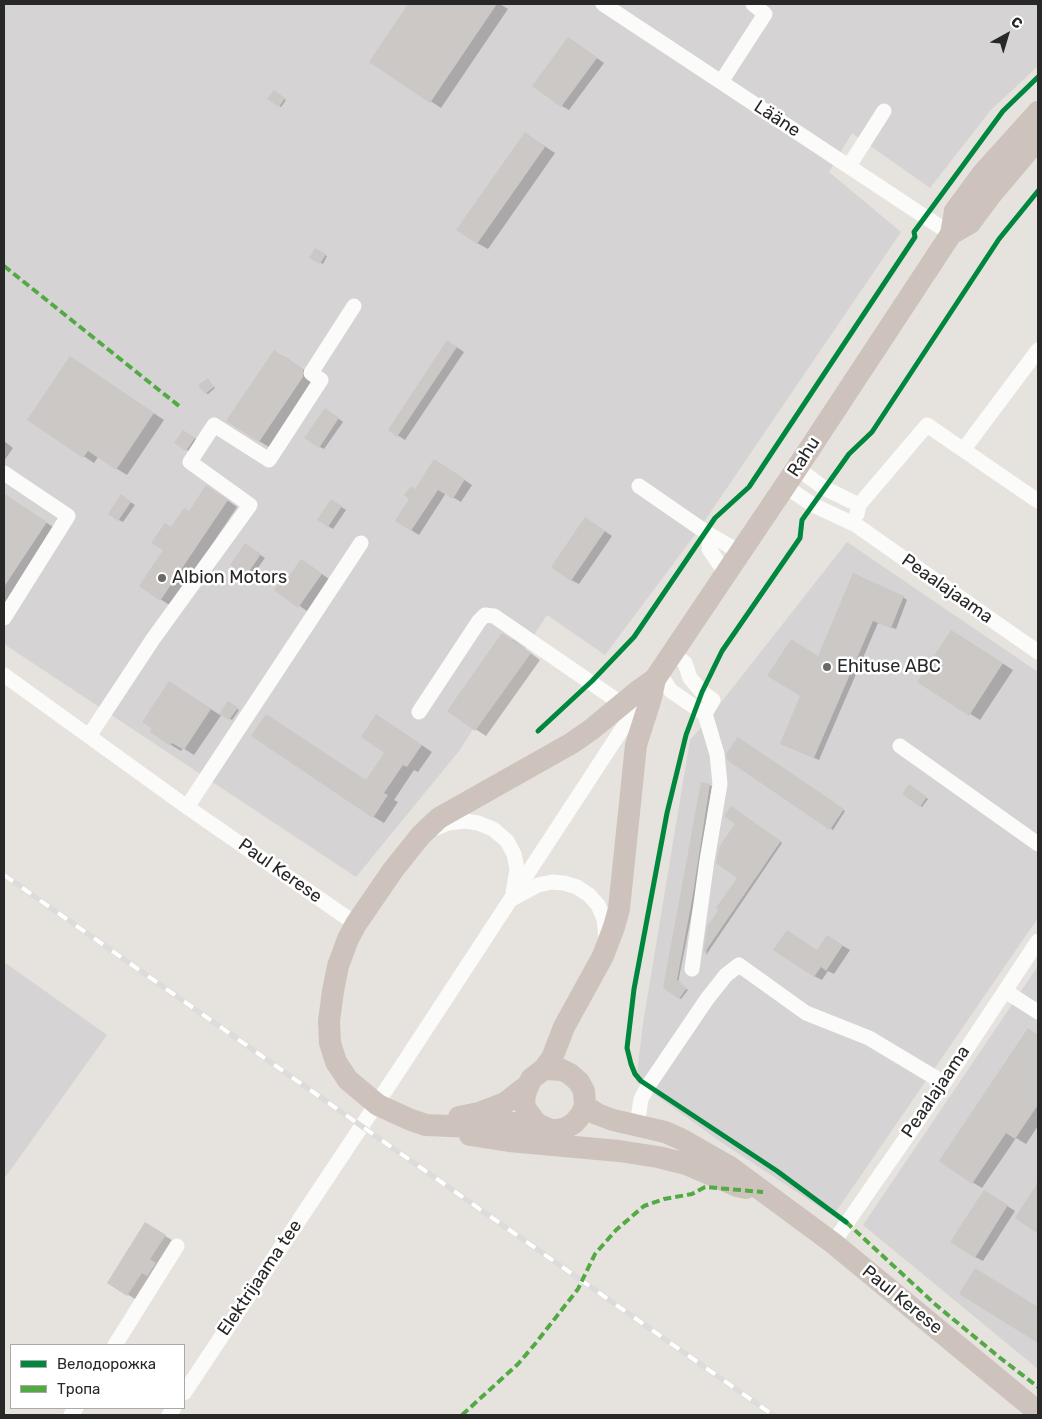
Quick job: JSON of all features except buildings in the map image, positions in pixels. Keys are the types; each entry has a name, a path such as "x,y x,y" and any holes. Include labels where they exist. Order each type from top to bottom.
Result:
{"highway":[{"name":"Rahu","path":"659,685 672,653 791,477 951,234 955,211 983,174 1038,112"},
{"name":"Rahu","path":"951,234 970,223 1001,182 1038,139"},
{"path":"356,924 393,870 421,835 439,818 572,743 622,704 659,685"},
{"path":"544,1069 553,1068 570,1074 584,1091 585,1106 581,1115 566,1128 551,1130 537,1124 531,1118 524,1104 527,1086 531,1079 544,1069 552,1058 564,1027 603,956 614,927 619,909 636,745 659,685"},
{"name":"Paul Kerese","path":"356,924 338,966 332,991 329,1021 330,1036 336,1062 348,1080 378,1105 442,1131 509,1141 620,1151 658,1157 686,1164 737,1186 763,1192"},
{"path":"578,1082 572,1046 574,1030 589,989 590,981"},
{"name":"Paul Kerese","path":"421,1123 479,1113 505,1103 527,1086"},
{"name":"Paul Kerese","path":"585,1106 597,1114 612,1120 666,1132 730,1167 833,1243 1038,1412"},
{"name":"Paul Kerese","path":"421,1123 474,1127 516,1123 537,1124"},
{"name":"Paul Kerese","path":"558,1130 611,1137 696,1155 740,1175"}],"street":[{"name":"Lääne","path":"602,4 951,234"},
{"path":"721,82 765,14 753,4"},
{"path":"849,166 884,111"},
{"path":"89,736 153,639 250,505 190,462 214,425 269,460 321,380 311,373 354,306"},
{"path":"964,449 1038,350"},
{"path":"856,525 859,505 927,425 1038,501"},
{"path":"4,472 68,516 4,618"},
{"path":"791,477 824,488 859,505"},
{"name":"Peaalajaama","path":"791,477 813,505 856,525 1038,652"},
{"path":"639,486 710,535 740,552"},
{"path":"710,535 709,549 726,574"},
{"path":"187,806 361,543"},
{"path":"419,712 479,621 485,615 494,616 622,704"},
{"path":"672,653 685,663 690,678 702,692 713,700 705,714"},
{"name":"Paul Kerese","path":"4,675 356,924"},
{"path":"659,685 705,714 717,754 720,784 692,969"},
{"name":"Elektrijaama tee","path":"185,1392 510,900 659,685"},
{"path":"900,746 1038,844"},
{"path":"421,835 448,823 464,821 493,828 507,841 514,854 515,883 510,900"},
{"path":"510,900 538,885 552,882 577,887 589,895 598,905 604,919 607,944"},
{"name":"Peaalajaama","path":"833,1243 944,1083 1038,941"},
{"path":"637,1125 641,1099 648,1086 707,999 726,975 739,965 806,1013 869,1038 944,1083"},
{"path":"1005,991 1038,1012"},
{"path":"116,1344 177,1246"}],"shaded area":[{"path":"4,4 1038,4 1038,66 990,111 930,188 852,133 829,172 901,232 697,532 605,655 547,615 459,751 356,877 4,644"},
{"path":"847,542 1038,672 1038,918 833,1216 721,1142 636,1081 643,1023 690,740"},
{"path":"4,962 107,1035 4,1179"},
{"path":"1038,966 1038,1369 863,1225"}],"railway":[{"path":"4,875 773,1415"}],"marked path":[{"path":"4,266 179,406"},
{"path":"462,1415 518,1364 578,1289 595,1254 616,1230 644,1206 664,1199 692,1194 705,1187 763,1192"},
{"path":"846,1222 936,1305 1038,1387"}],"cycle path":[{"path":"538,731 592,681 634,637 715,518 749,487 915,237 914,232 1003,111 1038,77"},
{"path":"846,1222 777,1171 641,1081 635,1074 627,1048 634,989 667,813 686,735 702,692 722,651 800,538 802,520 849,454 872,432 999,239 1038,191"}],"place":[{"name":"Albion Motors","path":"162,578"},
{"name":"Ehituse ABC","path":"827,667"}]}
